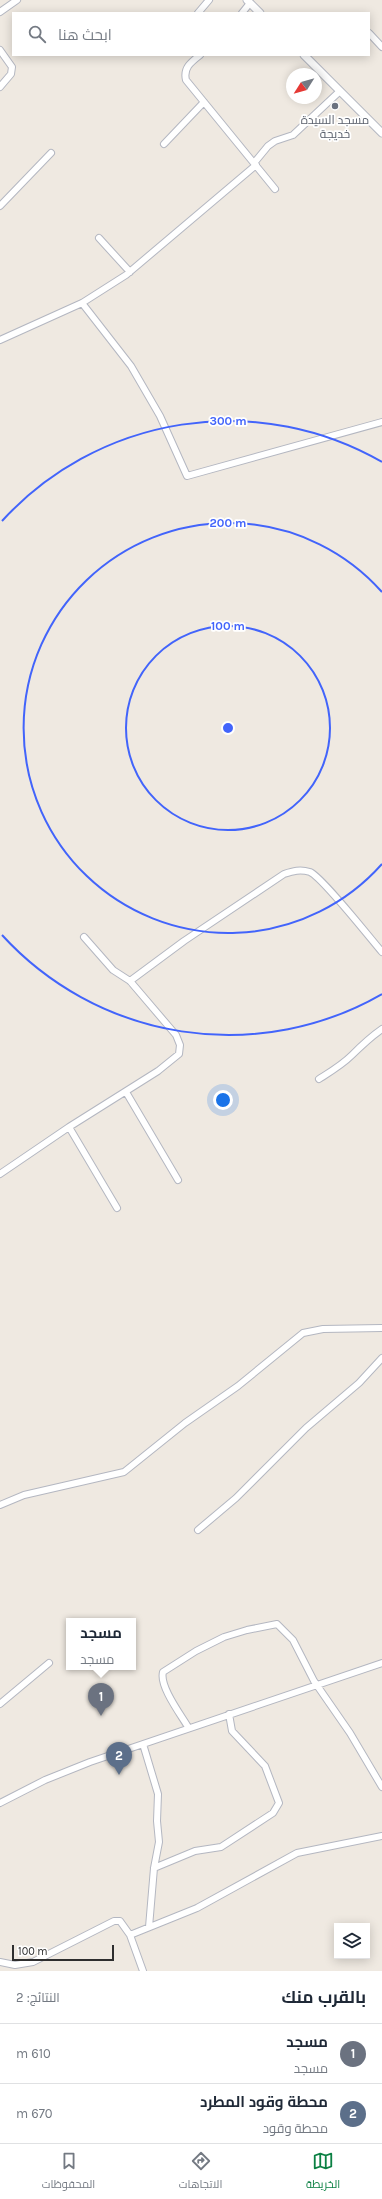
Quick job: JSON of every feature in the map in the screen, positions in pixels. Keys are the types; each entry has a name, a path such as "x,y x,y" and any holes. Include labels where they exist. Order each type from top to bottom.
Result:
{"street":[{"path":"0,12 17,0"},
{"path":"199,12 209,0"},
{"path":"243,12 249,1 259,12"},
{"path":"370,34 382,47"},
{"path":"0,50 12,67 11,74 0,87"},
{"path":"199,56 188,65 185,76 275,190"},
{"path":"305,56 382,133"},
{"path":"0,340 82,303 130,272 255,164 268,146 275,141 293,135 340,91"},
{"path":"164,144 204,102"},
{"path":"0,206 51,153"},
{"path":"99,238 130,272"},
{"path":"82,303 131,366 160,416 187,476 382,422"},
{"path":"130,981 284,874 298,870 312,873 324,884 382,952"},
{"path":"0,1174 69,1126 126,1092 170,1062 178,1054 180,1045 176,1035 130,981 113,970 84,937"},
{"path":"319,1079 352,1056 365,1040 382,1029"},
{"path":"126,1092 178,1180"},
{"path":"69,1126 117,1208"},
{"path":"0,1505 24,1495 124,1472 186,1423 238,1386 303,1333 323,1329 382,1328"},
{"path":"198,1530 236,1498 306,1428 360,1383 382,1358"},
{"path":"188,1727 171,1701 163,1680 163,1672 196,1651 232,1634 277,1624 294,1640 317,1685 334,1713 350,1733 382,1787"},
{"path":"0,1704 48,1663"},
{"path":"0,1803 49,1779 188,1727 382,1663"},
{"path":"154,1868 195,1851 221,1848 273,1814 279,1803 265,1766 232,1731 229,1714"},
{"path":"143,1744 158,1794 157,1821 159,1842 154,1868 149,1927"},
{"path":"130,1935 197,1908 297,1853 382,1836"},
{"path":"0,1962 15,1965 33,1962 114,1922 120,1922 130,1935 143,1971"}],"place":[{"name":"مسجد السيدة خديجة","path":"335,106"},
{"name":"مسجد","path":"101,1716"},
{"name":"محطة وقود المطرد","path":"119,1775"}]}
